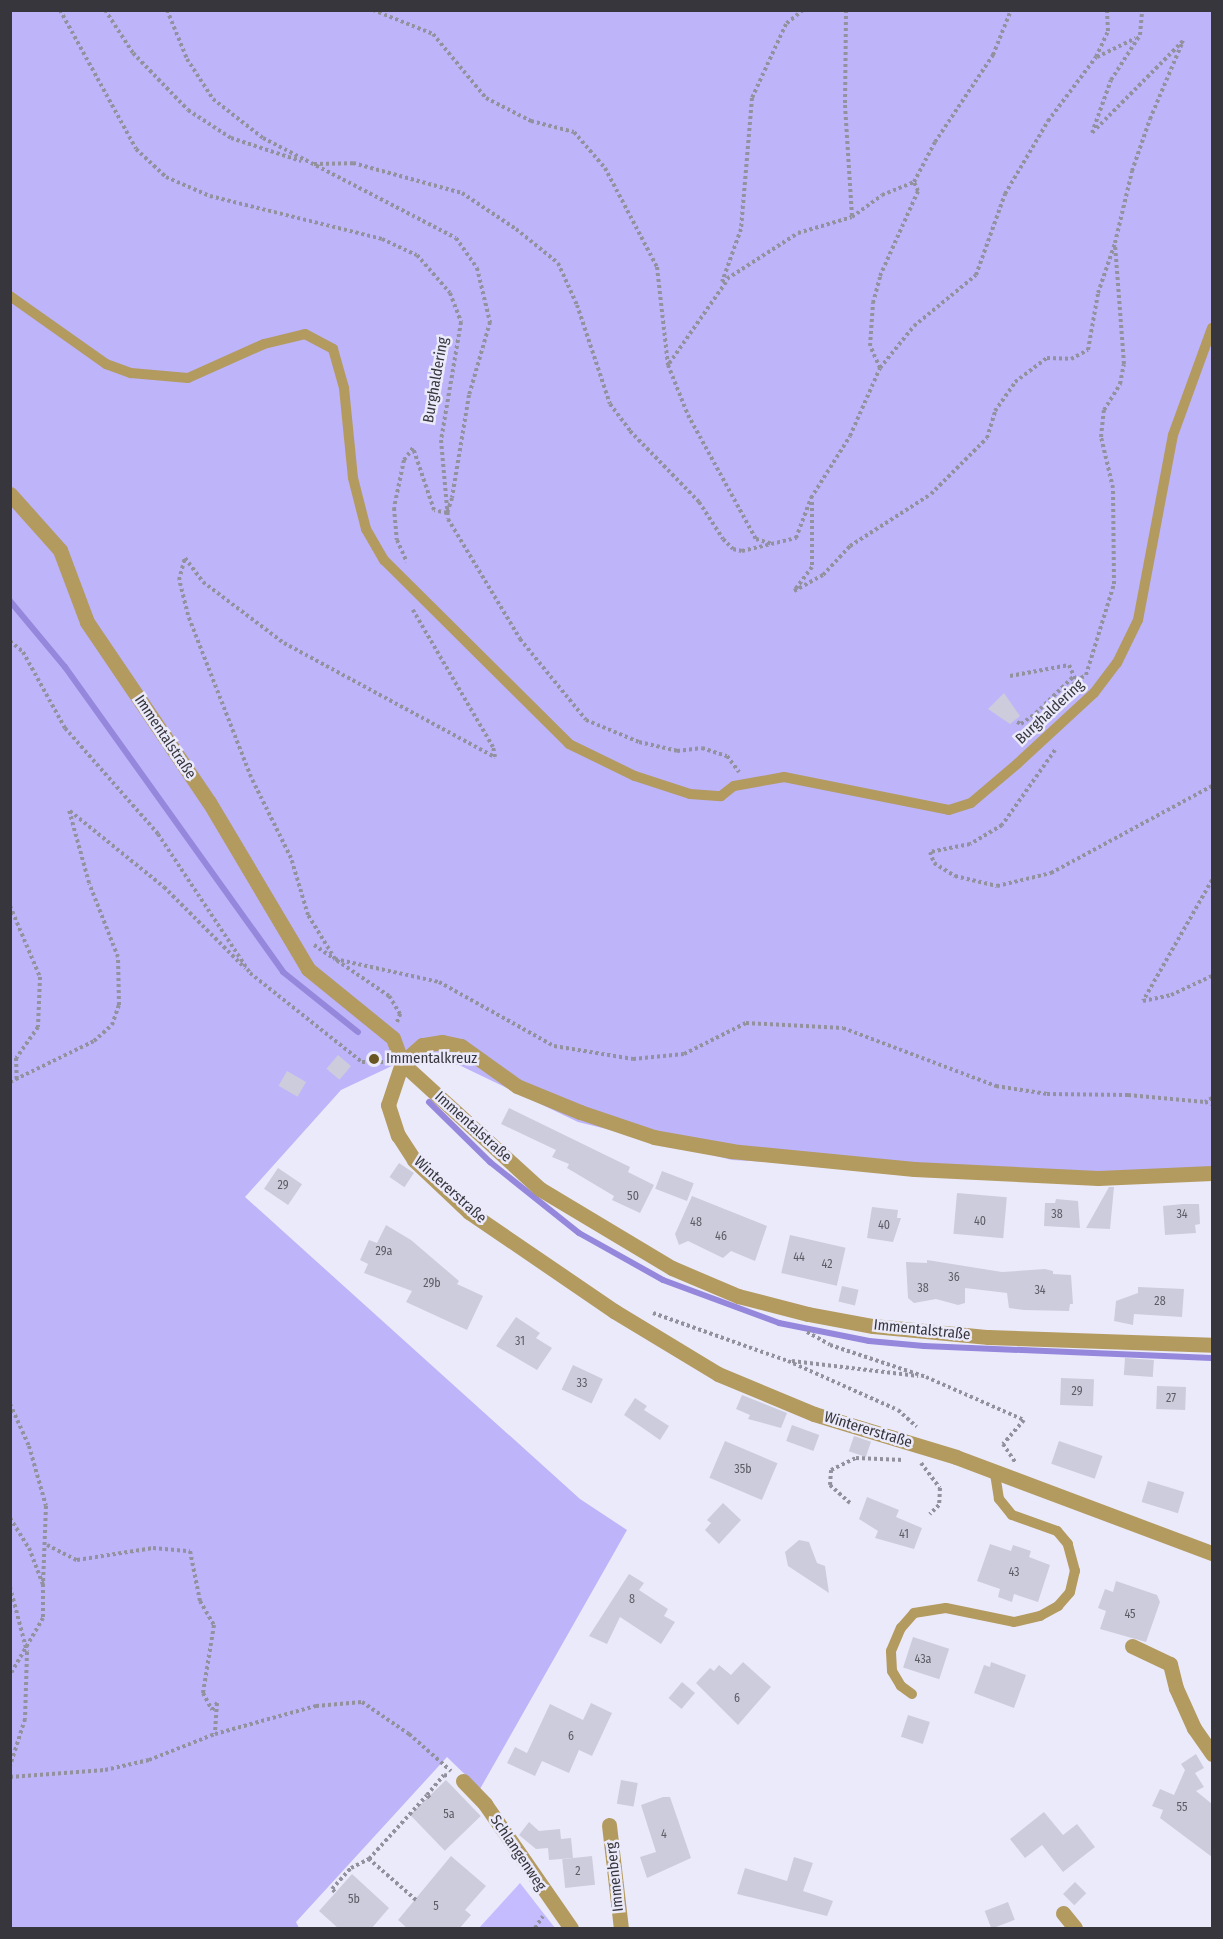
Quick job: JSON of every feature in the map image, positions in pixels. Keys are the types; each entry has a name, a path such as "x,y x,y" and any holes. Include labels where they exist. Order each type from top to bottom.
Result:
{"street":[{"name":"Immentalstraße","path":"10,494 60,550 87,622 209,802 308,969 393,1038 402,1063 540,1189 672,1268 738,1296 873,1326 988,1337 1212,1345"},
{"path":"402,1063 422,1046 442,1042 461,1046 517,1086 580,1112 654,1137 732,1151 914,1169 1086,1178 1212,1173"},
{"name":"Wintererstraße","path":"402,1063 388,1105 398,1135 414,1160 470,1212 614,1311 718,1374 814,1414 956,1457 1212,1553"},
{"path":"1132,1646 1170,1664 1176,1688 1194,1728 1212,1754"},
{"name":"Schlangenweg","path":"463,1781 485,1804 571,1929"},
{"name":"Immenberg","path":"609,1825 621,1929"},
{"path":"1063,1913 1075,1929"}],"lane":[{"path":"10,296 106,364 131,373 188,378 264,344 305,334 333,349 344,388 353,478 366,529 384,560 405,582"},
{"name":"Burghaldering","path":"405,582 569,744 635,776 690,794 721,796 734,786 784,777 949,810 971,803 1094,693 1117,663 1137,620 1173,435 1212,328"},
{"path":"912,1694 901,1686 892,1671 891,1651 901,1628 914,1613 946,1608 1014,1622 1049,1611 1070,1592 1075,1571 1068,1544 1057,1531 1012,1515 999,1498 995,1473"}],"path":[{"name":"Burghaldering","path":"60,10 136,149 166,177 210,196 382,239 417,255 450,293 462,322 441,440 447,513 520,639 586,720 639,742 677,751 702,748 730,759"},
{"path":"105,10 133,53 188,110 231,138 311,164 353,163 462,193 516,229 558,263 577,305 610,404 630,431 699,502 733,549 742,551 796,538 812,498 850,436 880,368 914,326 976,275 1005,194 1048,121 1096,57 1108,31 1107,10"},
{"path":"167,10 187,59 213,99 263,138 456,238 477,268 490,322 469,395 447,513 434,510 413,448 404,460 394,508 397,540 411,572 405,582 408,602 493,747 495,757 284,643 203,582 185,558 178,580 188,615 251,777 291,858 308,915 335,958 439,982 554,1047 633,1059 684,1054 746,1023 843,1028 996,1086 1047,1094 1128,1095 1212,1104"},
{"path":"373,10 433,34 486,98 531,121 574,132 605,168 657,267 668,365 688,415 756,539 773,544"},
{"path":"722,282 741,229 752,98 786,24 803,10"},
{"path":"846,10 845,105 852,217"},
{"path":"722,282 798,233 852,217 882,195 914,182 935,142 993,55 1011,10"},
{"path":"812,498 812,567 794,591 823,575 850,546 931,494 987,438 995,411 1015,382 1047,358 1071,359 1088,350 1098,293 1115,243 1150,119 1183,41 1092,133 1111,80 1140,35 1142,10"},
{"path":"1096,57 1124,46 1140,35"},
{"path":"880,368 870,346 873,303 880,276 918,191 914,182"},
{"path":"1017,722 1021,724 1075,679 1086,675 1114,584 1113,488 1101,437 1104,410 1120,384 1124,364 1115,243"},
{"path":"668,365 728,281 722,282"},
{"path":"10,641 23,652 64,728 158,834 250,973"},
{"path":"1010,676 1069,664 1075,679"},
{"path":"1075,679 1059,707 1054,728 1057,747 1002,825 970,844 930,852 934,863 955,876 997,886 1051,873 1212,786"},
{"path":"10,1082 17,1081 94,1041 112,1025 119,1005 118,957 89,883 69,810 164,887 250,973 362,1062 402,1063"},
{"path":"1212,880 1143,1001 1171,995 1212,976"},
{"path":"10,906 40,977 38,1027 16,1058 17,1081"},
{"path":"306,938 389,996 400,1014 393,1038"},
{"path":"1205,1102 1212,1098"},
{"path":"642,1309 788,1361 898,1410 923,1432"},
{"path":"806,1332 830,1345 926,1377 1024,1420 1003,1444 1017,1464"},
{"path":"788,1361 926,1377"},
{"path":"10,1404 29,1446 46,1506 47,1545 43,1584 43,1618 27,1652 10,1676"},
{"path":"850,1503 830,1485 831,1470 856,1458 909,1460"},
{"path":"928,1460 918,1461 940,1488 939,1505 930,1514"},
{"path":"10,1518 29,1548 43,1584"},
{"path":"47,1545 77,1560 153,1548 190,1551 200,1601 214,1625 202,1693 212,1710 217,1703 214,1734"},
{"path":"10,1587 27,1652 25,1719 10,1766"},
{"path":"10,1777 105,1770 149,1760 214,1734 316,1706 362,1702 409,1734 463,1781"},
{"path":"335,1892 332,1888 351,1868 369,1859 428,1796 444,1775 463,1781"},
{"path":"369,1859 416,1900"}],"shaded area":[{"path":"11,11 1212,11 1212,1175 1096,1180 732,1160 578,1122 459,1065 396,1064 341,1090 245,1197 580,1499 627,1530 480,1789 447,1757 296,1922 299,1928 11,1928"},
{"path":"520,1883 555,1928 479,1928"}],"building":[{"path":"1004,693 1020,716 1010,724 988,709"},
{"path":"338,1055 351,1066 339,1080 326,1069"},
{"path":"287,1071 306,1082 298,1097 278,1086"},
{"path":"509,1108 630,1167 628,1172 654,1185 640,1213 612,1200 614,1196 567,1168 569,1164 552,1157 556,1150 501,1124"},
{"path":"399,1163 414,1173 404,1187 389,1177"},
{"path":"278,1168 302,1184 288,1205 264,1189"},
{"path":"662,1171 694,1183 687,1201 655,1189"},
{"path":"1109,1187 1114,1187 1110,1229 1086,1228"},
{"path":"957,1193 1007,1197 1003,1238 953,1234"},
{"path":"692,1196 767,1226 755,1261 731,1251 723,1258 688,1241 679,1245 675,1234"},
{"path":"1056,1199 1078,1201 1080,1228 1044,1226 1045,1203 1055,1203"},
{"path":"1199,1204 1200,1224 1195,1225 1196,1233 1165,1235 1163,1206"},
{"path":"872,1207 898,1210 897,1218 901,1218 893,1242 867,1238"},
{"path":"386,1225 411,1240 459,1281 457,1284 483,1296 467,1330 406,1302 412,1291 364,1273 368,1264 360,1260 369,1240 377,1243"},
{"path":"790,1235 846,1248 837,1286 781,1273"},
{"path":"927,1260 1002,1272 1045,1269 1053,1271 1053,1274 1071,1275 1073,1304 1070,1304 1069,1311 1009,1308 1007,1293 965,1288 965,1303 958,1305 936,1299 914,1303 908,1298 906,1262 927,1263"},
{"path":"842,1286 859,1290 855,1305 838,1302"},
{"path":"1138,1287 1184,1289 1182,1317 1134,1314 1133,1325 1114,1321 1116,1301 1138,1293"},
{"path":"516,1317 540,1333 536,1338 552,1348 537,1370 496,1346"},
{"path":"1125,1358 1154,1360 1153,1377 1124,1375"},
{"path":"573,1365 603,1379 591,1403 562,1389"},
{"path":"1061,1378 1094,1379 1093,1406 1060,1405"},
{"path":"1157,1386 1186,1387 1185,1410 1156,1409"},
{"path":"742,1395 787,1413 781,1428 748,1419 750,1415 736,1409"},
{"path":"635,1398 647,1406 644,1410 669,1426 660,1440 624,1415"},
{"path":"792,1425 819,1435 813,1451 786,1441"},
{"path":"854,1436 871,1442 866,1457 849,1451"},
{"path":"725,1441 777,1463 762,1500 709,1478"},
{"path":"1059,1441 1102,1456 1095,1479 1051,1464"},
{"path":"1148,1481 1184,1492 1178,1513 1142,1502"},
{"path":"867,1497 899,1510 896,1517 922,1528 914,1549 875,1538 878,1531 859,1519"},
{"path":"723,1503 741,1520 719,1544 705,1530 711,1523 707,1520"},
{"path":"799,1540 809,1542 817,1563 825,1566 829,1593 788,1566 785,1552"},
{"path":"990,1544 1011,1551 1013,1545 1031,1551 1029,1557 1050,1565 1038,1602 1014,1594 1012,1602 998,1597 1000,1589 977,1581"},
{"path":"629,1574 644,1583 639,1590 668,1609 664,1616 675,1622 661,1644 620,1617 607,1644 589,1636"},
{"path":"1116,1581 1157,1595 1160,1602 1146,1642 1100,1629 1106,1611 1098,1608 1105,1589 1113,1592"},
{"path":"913,1637 949,1649 939,1679 903,1667"},
{"path":"743,1662 771,1687 738,1725 696,1683 710,1668 714,1671 719,1665 731,1675"},
{"path":"991,1662 1026,1675 1014,1708 974,1693 984,1665 990,1667"},
{"path":"682,1682 695,1693 682,1709 669,1698"},
{"path":"591,1703 612,1713 592,1756 579,1750 569,1773 542,1761 535,1776 507,1763 515,1747 527,1753 550,1704 583,1720"},
{"path":"908,1715 930,1722 923,1744 901,1737"},
{"path":"1196,1754 1204,1768 1195,1773 1204,1787 1196,1791 1212,1804 1212,1857 1160,1818 1163,1810 1152,1806 1160,1789 1174,1795 1185,1770 1181,1764"},
{"path":"446,1780 481,1816 445,1851 410,1815"},
{"path":"621,1780 638,1783 634,1807 617,1804"},
{"path":"663,1797 670,1797 691,1858 647,1878 640,1857 656,1852 641,1805"},
{"path":"1044,1812 1063,1835 1077,1824 1095,1847 1063,1872 1042,1845 1025,1858 1010,1839"},
{"path":"529,1822 539,1831 560,1829 561,1839 571,1838 573,1858 549,1860 548,1848 536,1849 519,1835"},
{"path":"451,1856 486,1886 465,1910 471,1915 459,1929 408,1929 398,1920"},
{"path":"592,1856 595,1885 565,1888 562,1859"},
{"path":"794,1857 813,1863 803,1891 833,1901 827,1916 737,1894 745,1868 787,1881"},
{"path":"352,1874 389,1908 371,1929 339,1929 319,1911"},
{"path":"1075,1882 1086,1893 1074,1905 1063,1894"},
{"path":"1008,1902 1015,1920 991,1928 985,1911"}],"waterway":[{"path":"10,601 65,667 283,972 358,1032"},
{"path":"429,1102 490,1162 579,1233 663,1280 779,1323 869,1341 924,1346 1212,1358"}],"place":[{"name":"Immentalkreuz","path":"374,1059"}]}
